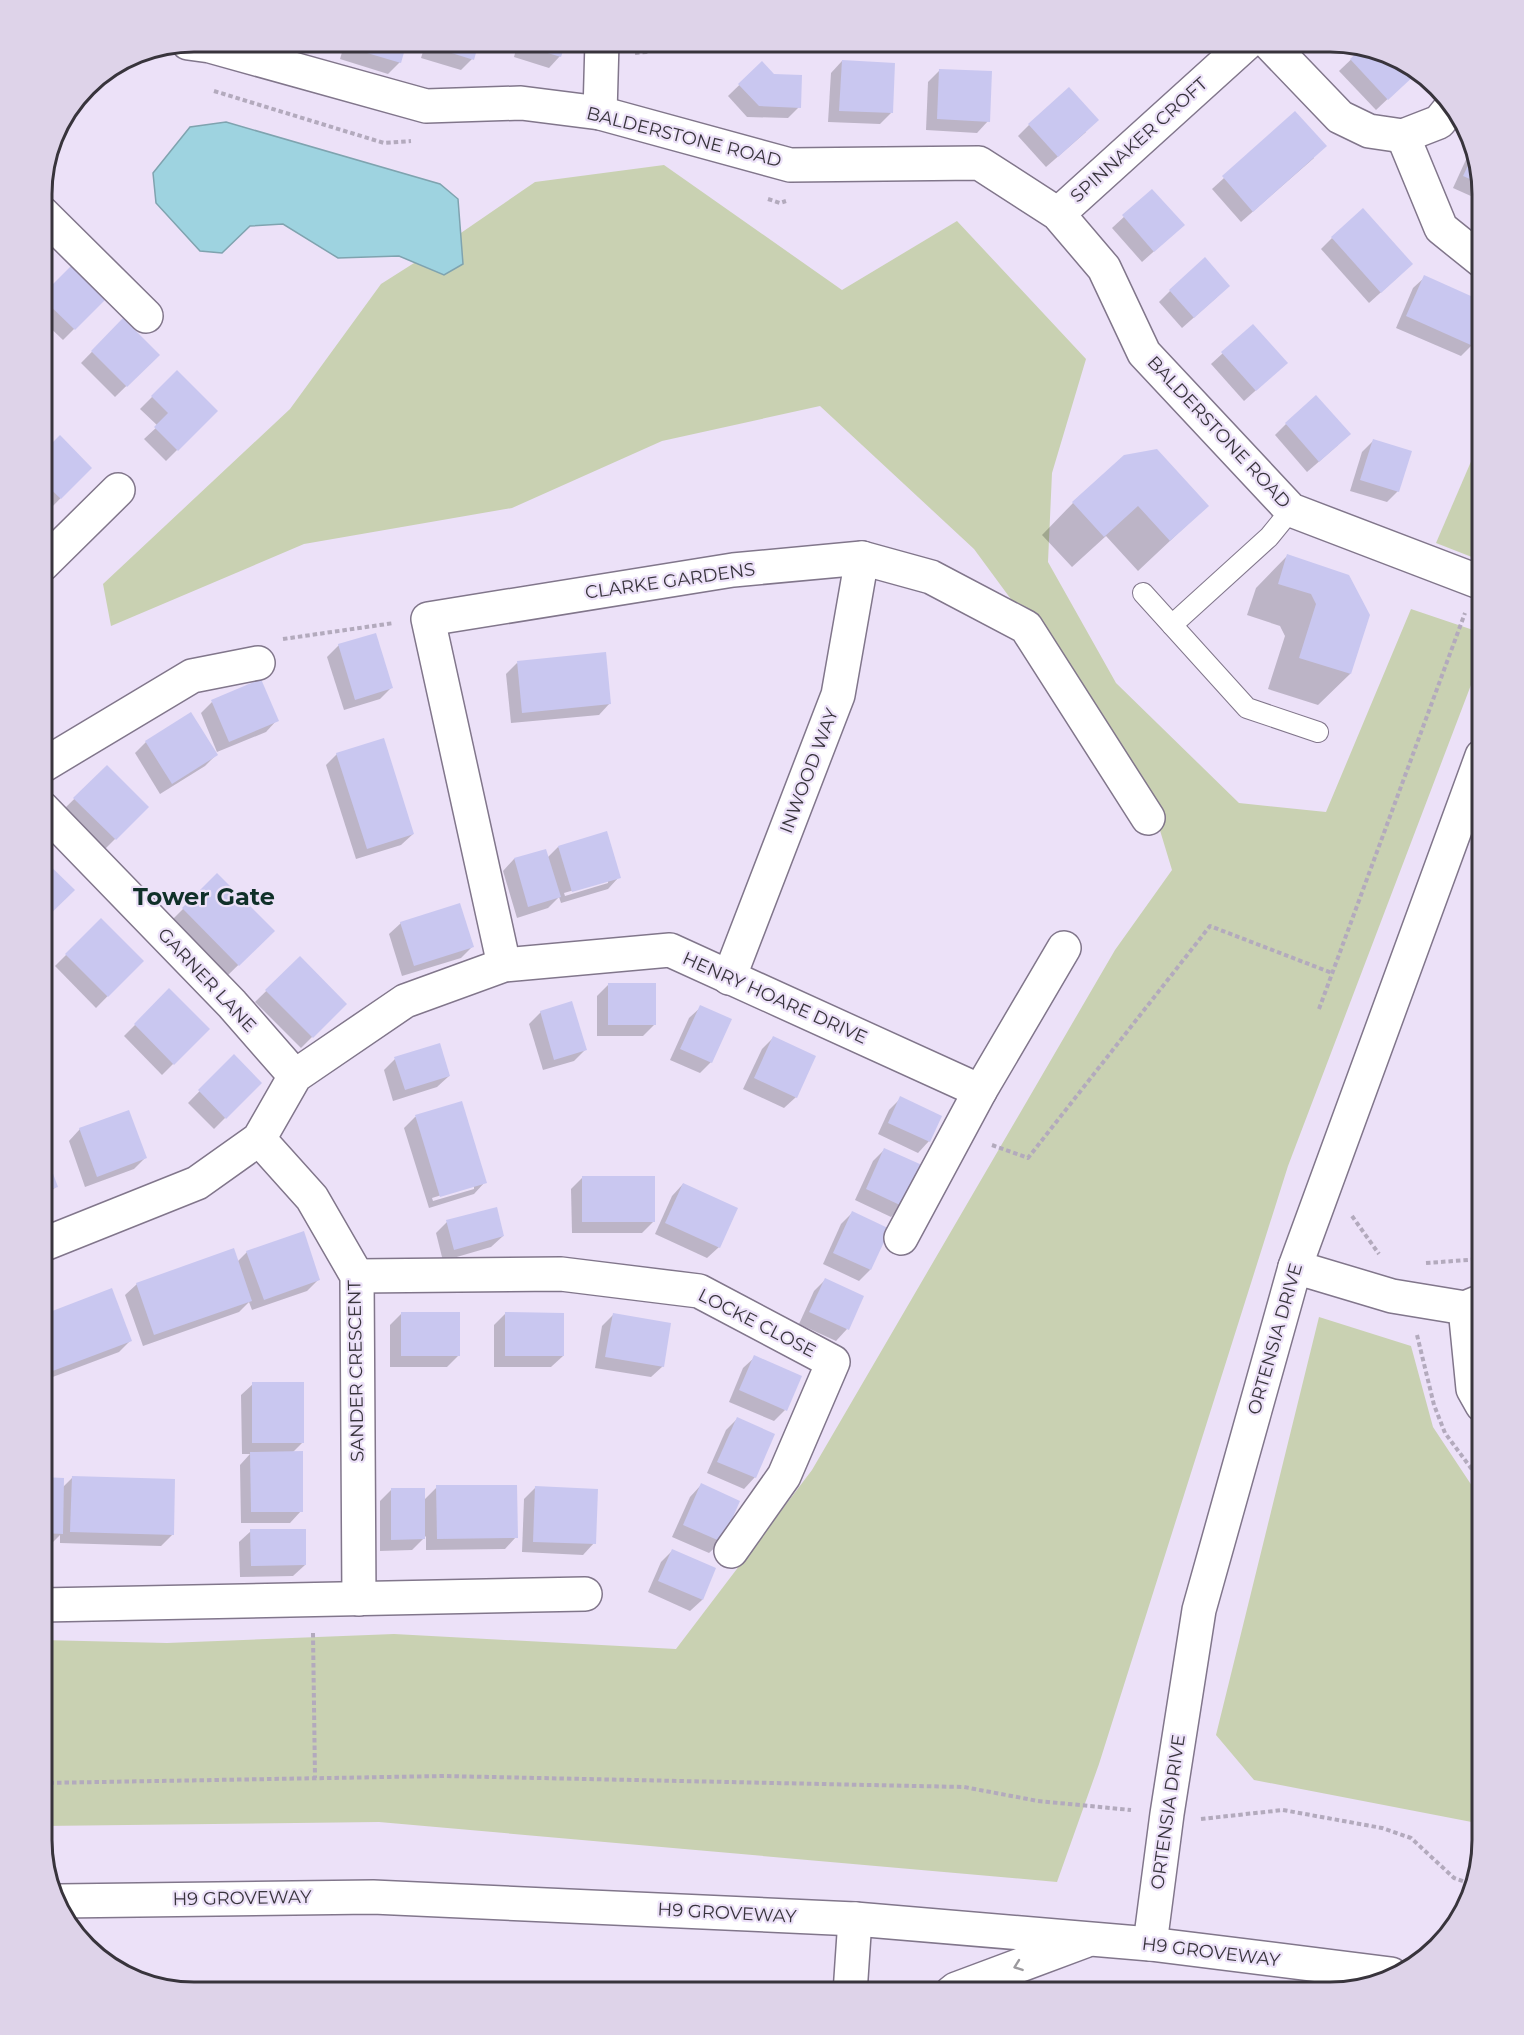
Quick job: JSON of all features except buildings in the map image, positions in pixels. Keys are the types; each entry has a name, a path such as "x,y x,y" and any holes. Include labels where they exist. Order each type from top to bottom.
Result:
{"street":[{"name":"BALDERSTONE ROAD","path":"235,53 426,106 521,103 600,113 790,165 979,164 1058,214 1104,268 1144,353 1291,510 1472,593"},
{"path":"600,113 602,53"},
{"name":"SPINNAKER CROFT","path":"1058,214 1236,53"},
{"path":"1279,53 1340,117 1369,131 1403,136 1439,122 1446,113"},
{"path":"1403,136 1441,228 1472,253"},
{"path":"53,224 146,316"},
{"path":"53,554 118,490"},
{"name":"CLARKE GARDENS","path":"504,965 428,619 733,570 862,558 931,577 1026,627 1148,818"},
{"name":"INWOOD WAY","path":"729,978 838,695 862,558"},
{"path":"53,759 192,676 258,663"},
{"name":"ORTENSIA DRIVE","path":"1150,1944 1167,1814 1199,1610 1295,1267 1472,783"},
{"name":"GARNER LANE","path":"53,819 232,1004 295,1076"},
{"path":"901,1238 980,1091 1064,948"},
{"name":"HENRY HOARE DRIVE","path":"53,1241 197,1183 259,1139 295,1076 405,1001 504,965 670,950 980,1091"},
{"name":"SANDER CRESCENT","path":"259,1139 312,1198 357,1276 359,1599"},
{"path":"1295,1267 1392,1296 1472,1304"},
{"name":"LOCKE CLOSE","path":"357,1276 561,1274 699,1291 832,1362 784,1476 731,1551"},
{"path":"53,1605 585,1594"},
{"name":"H9 GROVEWAY","path":"66,1901 373,1897 855,1919 1093,1938 1381,1973"},
{"path":"851,1982 855,1919"},
{"path":"975,1982 1093,1938"}],"lane":[{"path":"1172,625 1269,537 1291,510"},
{"path":"1143,593 1247,708 1318,732"}],"path":[{"path":"214,91 384,143 414,140"},
{"path":"759,196 780,203 790,200"},
{"path":"1319,1009 1472,602"},
{"path":"958,1132 1028,1158 1210,926 1332,972"},
{"path":"1350,1214 1382,1257"},
{"path":"1423,1263 1472,1260"},
{"path":"312,1599 315,1778"},
{"path":"53,1783 444,1776 964,1787 1038,1801 1198,1819 1283,1810 1382,1828 1411,1838 1454,1878 1465,1882"}],"green space":[{"path":"664,165 842,290 957,221 1086,359 1052,473 1048,562 1116,683 1239,803 1326,812 1411,609 1472,630 1472,682 1288,1166 1099,1764 1057,1882 379,1822 53,1826 53,1640 167,1643 394,1634 676,1649 812,1470 1115,950 1172,870 1145,781 974,549 820,406 662,441 512,508 304,544 111,626 103,584 290,409 381,284 535,182"},
{"path":"1472,459 1472,557 1436,543"},
{"path":"1319,1317 1411,1346 1433,1427 1472,1486 1472,1822 1254,1780 1216,1735"}],"water":[{"path":"226,122 440,184 458,199 463,264 444,275 399,256 338,258 283,224 250,226 222,253 200,251 156,203 153,173 190,127"}],"district":[{"name":"Tower Gate","path":"204,896"}]}
